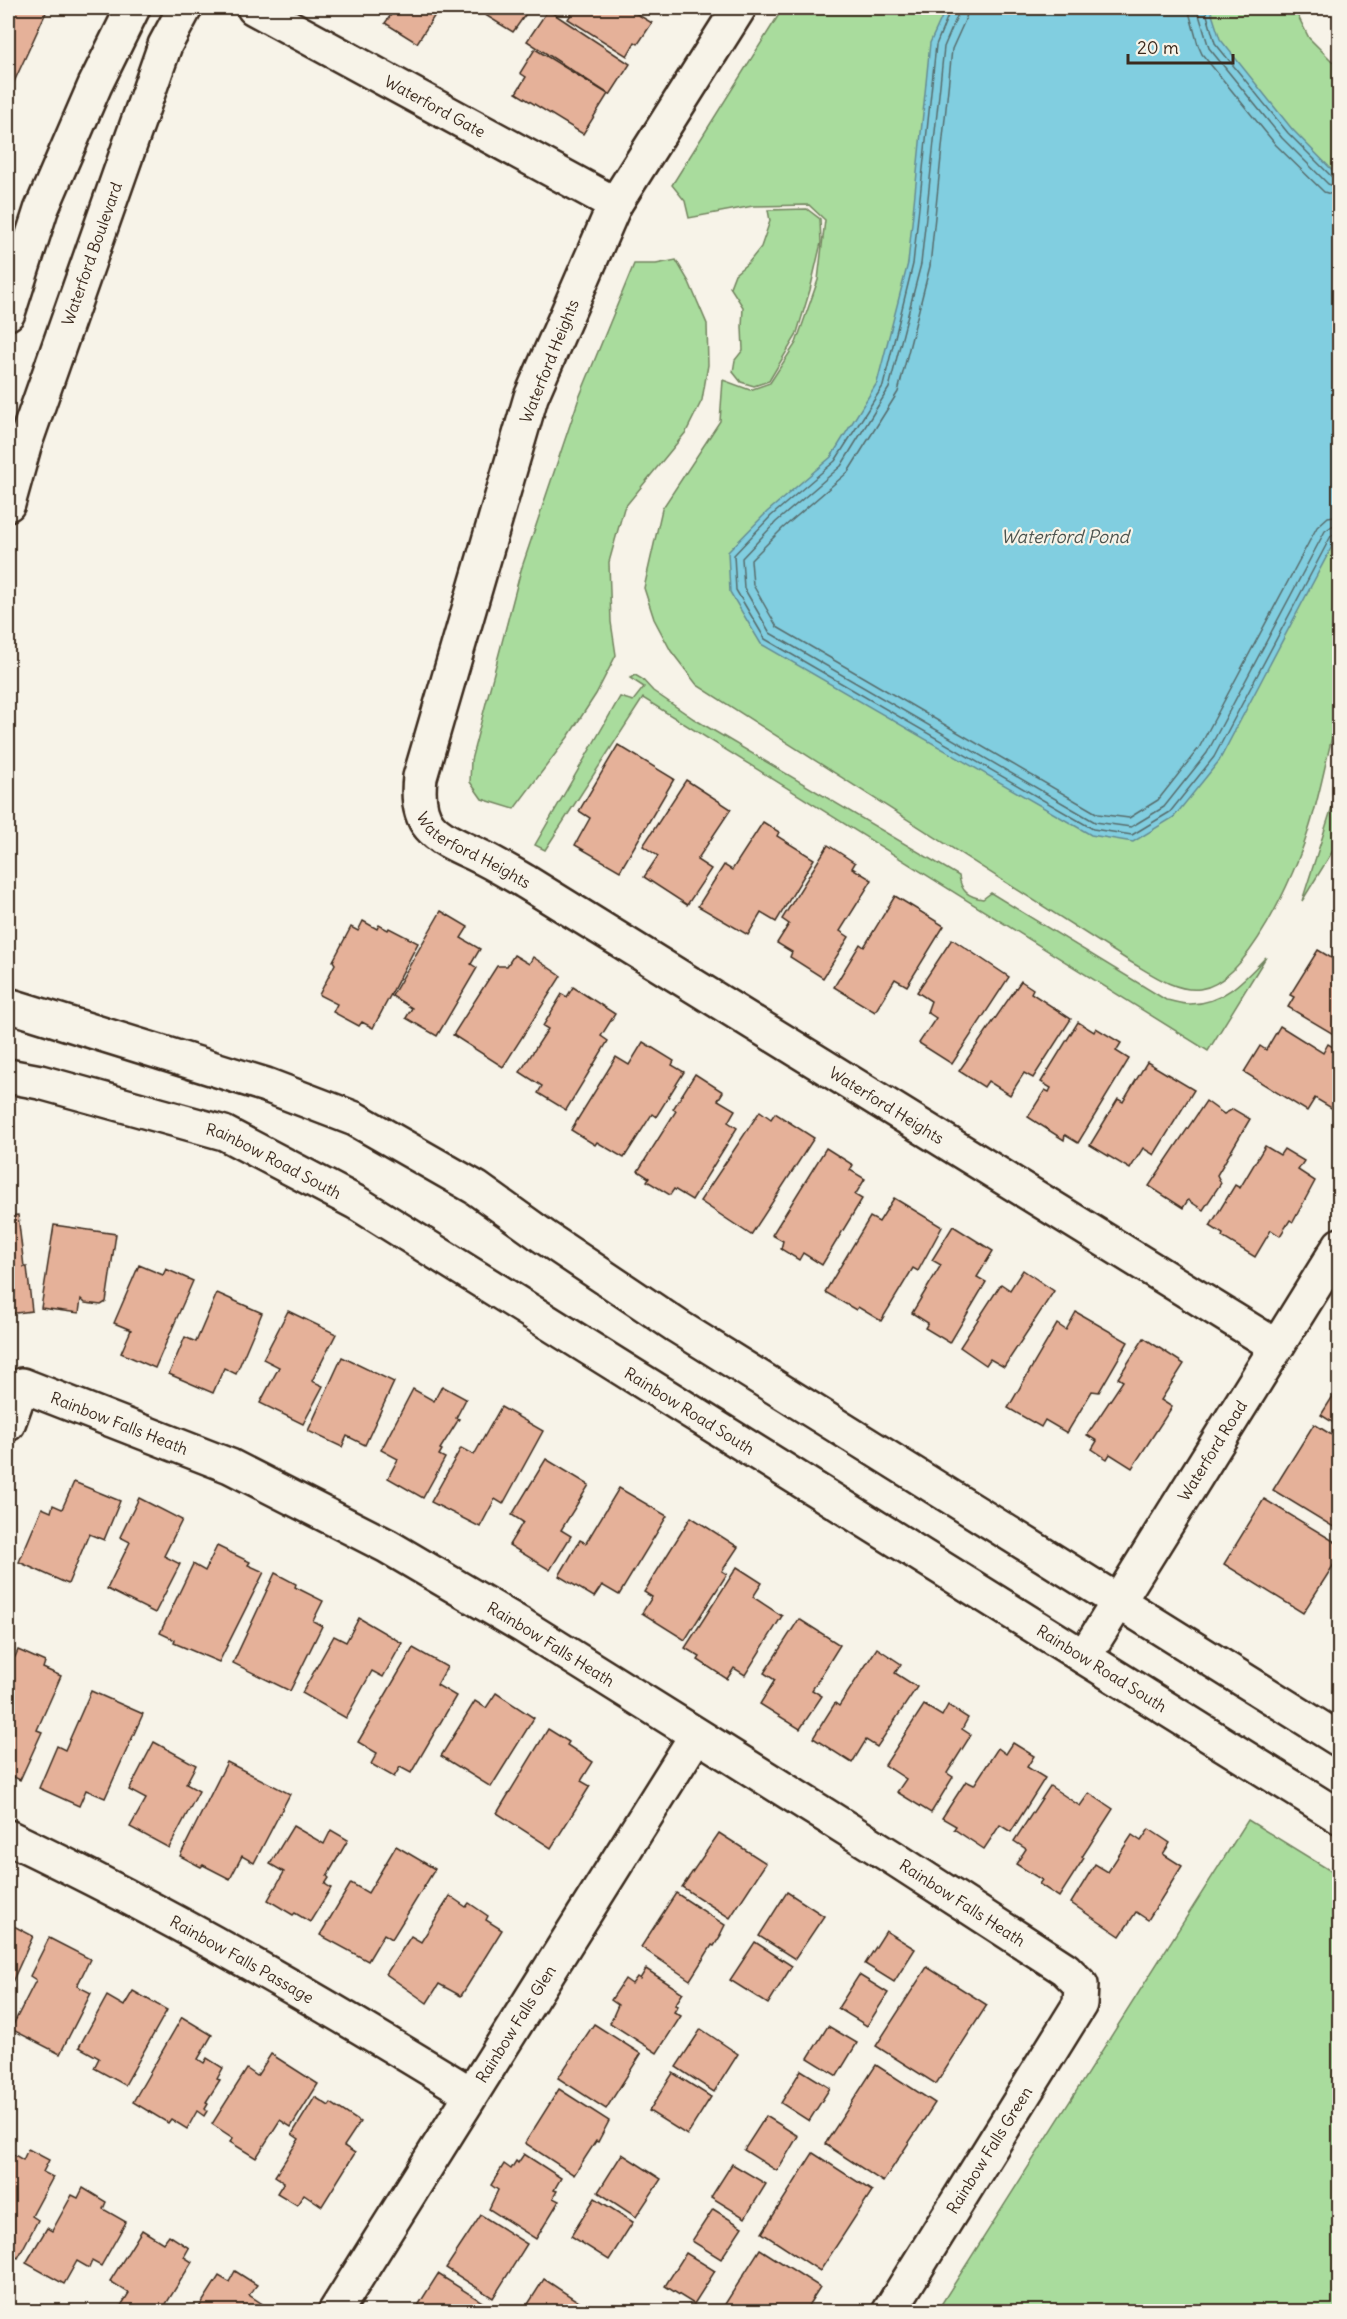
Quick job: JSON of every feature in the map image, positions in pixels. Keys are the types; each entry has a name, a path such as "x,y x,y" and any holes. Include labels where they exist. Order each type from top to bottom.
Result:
{"street":[{"path":"8,313 41,210 95,85 133,8"},
{"name":"Waterford Boulevard","path":"8,504 25,443 165,45 185,8"},
{"name":"Waterford Gate","path":"254,8 615,204"},
{"name":"Waterford Heights","path":"739,8 615,204 531,396 420,777 418,797 422,813 428,826 440,838 491,862 526,882 1276,1346"},
{"path":"8,1005 266,1085 355,1119 476,1188 676,1326 1340,1740"},
{"name":"Rainbow Road South","path":"8,1076 40,1082 224,1133 357,1203 1340,1817"},
{"name":"Waterford Road","path":"1084,1656 1340,1245"},
{"name":"Rainbow Falls Heath","path":"8,1424 22,1385 230,1466 387,1545 524,1626 892,1857 1065,1969 1081,1985"},
{"name":"Rainbow Falls Glen","path":"334,2312 696,1736"},
{"name":"Rainbow Falls Passage","path":"8,1837 193,1930 348,2018 471,2094"},
{"name":"Rainbow Falls Green","path":"888,2312 1080,2004 1081,1985"}],"green space":[{"name":"Waterford Pond","path":"783,8 1294,8 1309,38 1339,68 1339,719 1334,730 1319,794 1302,850 1281,898 1252,947 1235,968 1218,982 1200,989 1191,989 1172,985 1154,976 697,685 671,651 654,619 644,588 662,509 720,421 723,380 750,390 770,383 796,343 818,280 825,220 809,205 753,206 689,218 685,201 672,185"},
{"path":"807,209 820,219 821,243 796,336 769,381 754,386 741,382 733,372 735,360 743,350 743,307 730,287 735,274 761,247 770,221 768,210"},
{"path":"676,260 689,282 707,324 708,365 702,400 686,432 624,508 609,562 611,622 616,655 596,694 568,737 514,809 482,799 470,782 471,760 521,570 579,398 634,264 656,264"},
{"path":"635,675 653,691 694,719 959,876 961,886 969,895 983,899 991,893 1166,1000 1189,1004 1212,1000 1232,989 1266,957 1208,1051 643,698 545,850 535,845 620,697 633,701 644,687 630,678"},
{"path":"1339,785 1339,841 1302,901"},
{"path":"1248,1820 1339,1876 1339,2311 937,2311"}],"water":[{"name":"Waterford Pond","path":"946,8 1210,8 1220,39 1292,129 1339,177 1339,533 1219,761 1174,817 1133,842 1091,835 761,644 730,592 728,552 767,512 831,457 877,383 908,263 930,43"}],"building":[{"path":"8,8 48,8 8,95"},
{"path":"396,8 424,8 435,15 417,43 385,23"},
{"path":"485,8 530,8 513,32 482,13"},
{"path":"575,8 627,8 652,23 638,44 635,42 627,56 568,19"},
{"path":"548,10 630,64 610,95 527,41"},
{"path":"535,49 608,94 583,134 516,93 526,77 520,73"},
{"path":"618,745 674,779 620,871 575,845 590,818 579,811"},
{"path":"686,780 731,809 697,860 711,869 687,905 644,877 658,856 643,846"},
{"path":"763,822 779,832 777,836 814,859 776,922 761,913 748,935 698,906 724,865 732,870"},
{"path":"828,845 855,863 852,868 872,880 840,931 849,937 823,978 790,957 792,952 777,943 789,924 782,919"},
{"path":"895,896 944,926 907,986 895,979 875,1012 834,987 860,944 864,947"},
{"path":"441,911 468,927 461,938 480,949 471,964 477,968 437,1036 406,1018 412,1008 392,996"},
{"path":"363,921 377,929 379,925 388,930 389,928 418,943 373,1028 362,1022 359,1026 333,1012 337,1004 319,995 335,964 333,961 351,927 358,931"},
{"path":"952,939 1009,977 952,1064 919,1043 936,1018 927,1012 931,1001 917,992"},
{"path":"1318,950 1340,963 1340,1038 1288,1007 1294,997 1290,995"},
{"path":"514,955 529,964 533,957 561,976 503,1067 453,1035 497,966 507,966"},
{"path":"1021,981 1033,989 1031,993 1071,1019 1033,1078 1024,1073 1010,1095 988,1081 984,1087 959,1071"},
{"path":"573,987 615,1014 601,1036 608,1041 566,1110 538,1093 542,1086 520,1072 548,1029 543,1026 562,994 567,997"},
{"path":"1078,1022 1094,1032 1096,1028 1121,1043 1116,1051 1129,1059 1078,1143 1065,1135 1064,1140 1028,1117 1045,1090 1049,1092 1051,1088 1041,1082"},
{"path":"1280,1026 1323,1053 1328,1044 1340,1051 1338,1112 1315,1098 1307,1111 1244,1072 1260,1046 1266,1050"},
{"path":"643,1042 674,1061 672,1065 684,1072 656,1117 652,1114 624,1158 597,1142 595,1145 571,1130 616,1057 629,1065"},
{"path":"1147,1062 1194,1090 1154,1155 1143,1148 1130,1169 1090,1145 1118,1099 1123,1102"},
{"path":"695,1074 723,1092 718,1100 735,1110 728,1122 737,1128 692,1200 674,1189 670,1195 647,1181 649,1178 638,1171 676,1111 673,1109"},
{"path":"1206,1101 1224,1114 1233,1109 1250,1119 1217,1175 1221,1183 1203,1210 1188,1200 1183,1208 1149,1186"},
{"path":"760,1111 771,1119 775,1113 814,1138 751,1235 700,1201"},
{"path":"1265,1146 1280,1155 1284,1149 1304,1161 1298,1170 1315,1181 1293,1222 1290,1220 1280,1236 1271,1230 1255,1257 1222,1237 1223,1234 1210,1226 1235,1185 1240,1188"},
{"path":"826,1148 853,1165 850,1170 865,1179 855,1195 862,1199 822,1265 803,1253 799,1260 781,1249 783,1241 772,1235"},
{"path":"894,1198 942,1227 918,1271 913,1268 881,1321 858,1307 856,1310 825,1292 870,1217 879,1222"},
{"path":"18,1215 32,1311 8,1314 8,1216"},
{"path":"54,1225 116,1234 106,1302 101,1305 85,1303 81,1299 79,1313 41,1308"},
{"path":"953,1226 993,1251 977,1277 986,1282 950,1343 925,1328 928,1323 912,1313 941,1265 932,1260"},
{"path":"139,1265 163,1275 166,1269 193,1281 155,1368 121,1353 131,1330 114,1323"},
{"path":"1023,1270 1054,1291 1004,1367 990,1359 986,1365 960,1347 1001,1284 1010,1290"},
{"path":"217,1293 262,1313 236,1374 224,1368 213,1393 169,1374 185,1337 196,1342"},
{"path":"288,1311 336,1334 312,1381 323,1386 303,1424 260,1403 279,1367 263,1359"},
{"path":"1076,1312 1128,1342 1099,1392 1092,1391 1067,1433 1045,1420 1041,1427 1008,1408 1057,1324 1066,1330"},
{"path":"1144,1338 1184,1364 1161,1400 1172,1407 1132,1468 1110,1454 1107,1459 1092,1449 1097,1441 1087,1435 1123,1381 1118,1378"},
{"path":"342,1357 394,1382 365,1445 347,1436 342,1447 308,1431"},
{"path":"1340,1385 1340,1427 1321,1415"},
{"path":"442,1386 466,1399 456,1418 459,1419 440,1449 442,1450 439,1455 445,1458 423,1498 388,1478 398,1459 381,1450 413,1389 434,1401"},
{"path":"501,1407 543,1431 503,1504 495,1499 480,1527 431,1502 461,1448 474,1455"},
{"path":"1314,1424 1340,1440 1340,1531 1273,1490"},
{"path":"546,1459 589,1485 561,1530 571,1536 550,1570 509,1545 523,1522 512,1515"},
{"path":"74,1482 120,1501 104,1540 89,1534 68,1584 19,1562 42,1508 51,1512 53,1505 62,1509"},
{"path":"619,1488 667,1516 619,1595 602,1585 594,1597 559,1576 580,1540 586,1543"},
{"path":"139,1498 182,1520 164,1556 180,1564 155,1613 107,1589 130,1542 120,1537"},
{"path":"1264,1499 1340,1545 1340,1555 1303,1613 1224,1564"},
{"path":"691,1517 738,1547 722,1571 727,1574 685,1640 642,1613 652,1597 644,1592"},
{"path":"217,1546 250,1562 248,1565 264,1572 219,1662 174,1643 175,1640 160,1633 193,1564 205,1571"},
{"path":"737,1567 762,1583 753,1597 782,1616 745,1675 734,1668 727,1679 698,1660 700,1657 685,1648"},
{"path":"275,1573 296,1584 295,1587 323,1601 313,1621 322,1626 290,1691 233,1663"},
{"path":"359,1618 402,1643 383,1677 372,1671 346,1718 302,1693 334,1636 346,1642"},
{"path":"799,1619 840,1645 812,1690 822,1696 800,1729 760,1704 775,1680 764,1673"},
{"path":"413,1648 447,1667 437,1685 456,1696 411,1773 400,1767 394,1777 371,1764 377,1753 358,1742"},
{"path":"877,1648 901,1664 895,1673 917,1687 877,1747 866,1740 852,1763 813,1738 835,1703 839,1706"},
{"path":"18,1650 45,1662 43,1668 61,1676 37,1730 42,1732 20,1780 8,1774 8,1653 15,1657"},
{"path":"91,1691 143,1714 105,1798 86,1790 79,1806 39,1788 57,1746 65,1750"},
{"path":"496,1693 534,1718 491,1787 441,1756 475,1701 486,1708"},
{"path":"924,1705 942,1716 948,1705 968,1718 962,1729 971,1735 947,1773 953,1777 931,1813 897,1792 906,1779 885,1765"},
{"path":"548,1729 569,1742 567,1745 593,1762 581,1781 590,1786 551,1848 497,1813"},
{"path":"154,1742 196,1765 186,1784 199,1791 169,1848 130,1827 146,1799 129,1790"},
{"path":"1013,1743 1034,1756 1027,1767 1045,1778 1011,1832 1000,1825 984,1849 954,1829 956,1826 942,1818 966,1781 974,1785 998,1748 1006,1754"},
{"path":"227,1762 290,1794 254,1863 242,1856 230,1879 180,1856"},
{"path":"1050,1786 1080,1806 1089,1793 1113,1809 1059,1897 1039,1884 1042,1880 1016,1864 1026,1849 1014,1841"},
{"path":"293,1826 324,1844 331,1830 348,1840 327,1876 329,1878 325,1884 331,1888 310,1922 268,1900 284,1872 270,1864"},
{"path":"1149,1829 1170,1843 1163,1854 1182,1866 1148,1920 1136,1912 1120,1936 1071,1903 1095,1864 1108,1872 1132,1835 1141,1841"},
{"path":"719,1833 766,1863 730,1918 682,1887"},
{"path":"396,1846 435,1869 392,1939 384,1934 368,1961 320,1935 351,1883 368,1893"},
{"path":"787,1892 824,1916 795,1959 759,1936"},
{"path":"676,1893 725,1925 714,1946 712,1945 690,1980 641,1947"},
{"path":"450,1896 466,1907 469,1903 488,1916 486,1920 502,1930 461,1996 439,1984 427,2003 386,1974 411,1936 421,1942"},
{"path":"8,1923 33,1936 8,1991"},
{"path":"886,1931 915,1949 894,1982 865,1964"},
{"path":"49,1938 90,1959 77,1986 91,1993 60,2054 11,2029 36,1980 30,1976"},
{"path":"755,1942 792,1966 768,2004 730,1980"},
{"path":"927,1967 987,2005 936,2084 876,2046"},
{"path":"646,1969 683,1993 675,2005 678,2006 674,2012 681,2016 657,2053 610,2023 618,2005 611,2000 625,1979 632,1984 637,1977 640,1979"},
{"path":"859,1975 888,1993 867,2026 838,2008"},
{"path":"133,1991 167,2010 125,2085 94,2068 99,2058 79,2047 107,1996 124,2006"},
{"path":"182,2017 212,2035 198,2059 204,2063 207,2058 223,2068 217,2079 220,2080 206,2102 207,2111 204,2116 197,2111 187,2129 171,2119 168,2123 133,2102"},
{"path":"594,2024 641,2054 606,2109 558,2078"},
{"path":"828,2026 857,2043 837,2076 808,2058"},
{"path":"701,2029 738,2054 714,2092 676,2067"},
{"path":"271,2054 318,2084 291,2127 280,2120 256,2158 230,2142 233,2138 212,2124 247,2069 257,2076"},
{"path":"876,2065 935,2103 883,2182 825,2144"},
{"path":"801,2070 830,2088 809,2121 781,2103"},
{"path":"673,2073 711,2097 687,2135 649,2111"},
{"path":"559,2089 609,2121 598,2142 596,2141 574,2175 525,2143"},
{"path":"315,2097 329,2106 331,2103 360,2122 344,2146 355,2153 322,2206 304,2194 297,2205 277,2193 284,2182 275,2176 299,2139 292,2134"},
{"path":"766,2116 798,2136 777,2171 744,2150"},
{"path":"28,2149 49,2160 43,2172 53,2177 32,2216 38,2220 18,2258 8,2253 8,2151 23,2160"},
{"path":"813,2153 872,2191 820,2271 762,2233"},
{"path":"524,2154 561,2178 554,2190 557,2191 553,2198 559,2201 536,2239 489,2209 498,2190 491,2185 504,2164 511,2169"},
{"path":"622,2154 661,2179 636,2217 598,2192"},
{"path":"732,2164 766,2184 745,2218 711,2197"},
{"path":"83,2188 106,2202 103,2209 126,2222 101,2266 92,2261 89,2268 77,2261 64,2284 26,2263 47,2228 52,2231 72,2195 78,2198"},
{"path":"595,2198 633,2222 609,2260 571,2236"},
{"path":"713,2209 742,2227 721,2259 692,2241"},
{"path":"481,2215 527,2244 493,2298 446,2268"},
{"path":"142,2230 163,2243 169,2235 189,2248 184,2257 192,2262 161,2312 117,2312 129,2293 110,2281"},
{"path":"760,2249 820,2287 804,2312 720,2312"},
{"path":"686,2253 715,2271 694,2304 665,2286"},
{"path":"235,2271 257,2285 249,2295 267,2307 264,2312 196,2312 219,2276 229,2282"},
{"path":"438,2274 487,2305 483,2312 414,2312"},
{"path":"544,2279 582,2304 577,2312 523,2312"}]}
